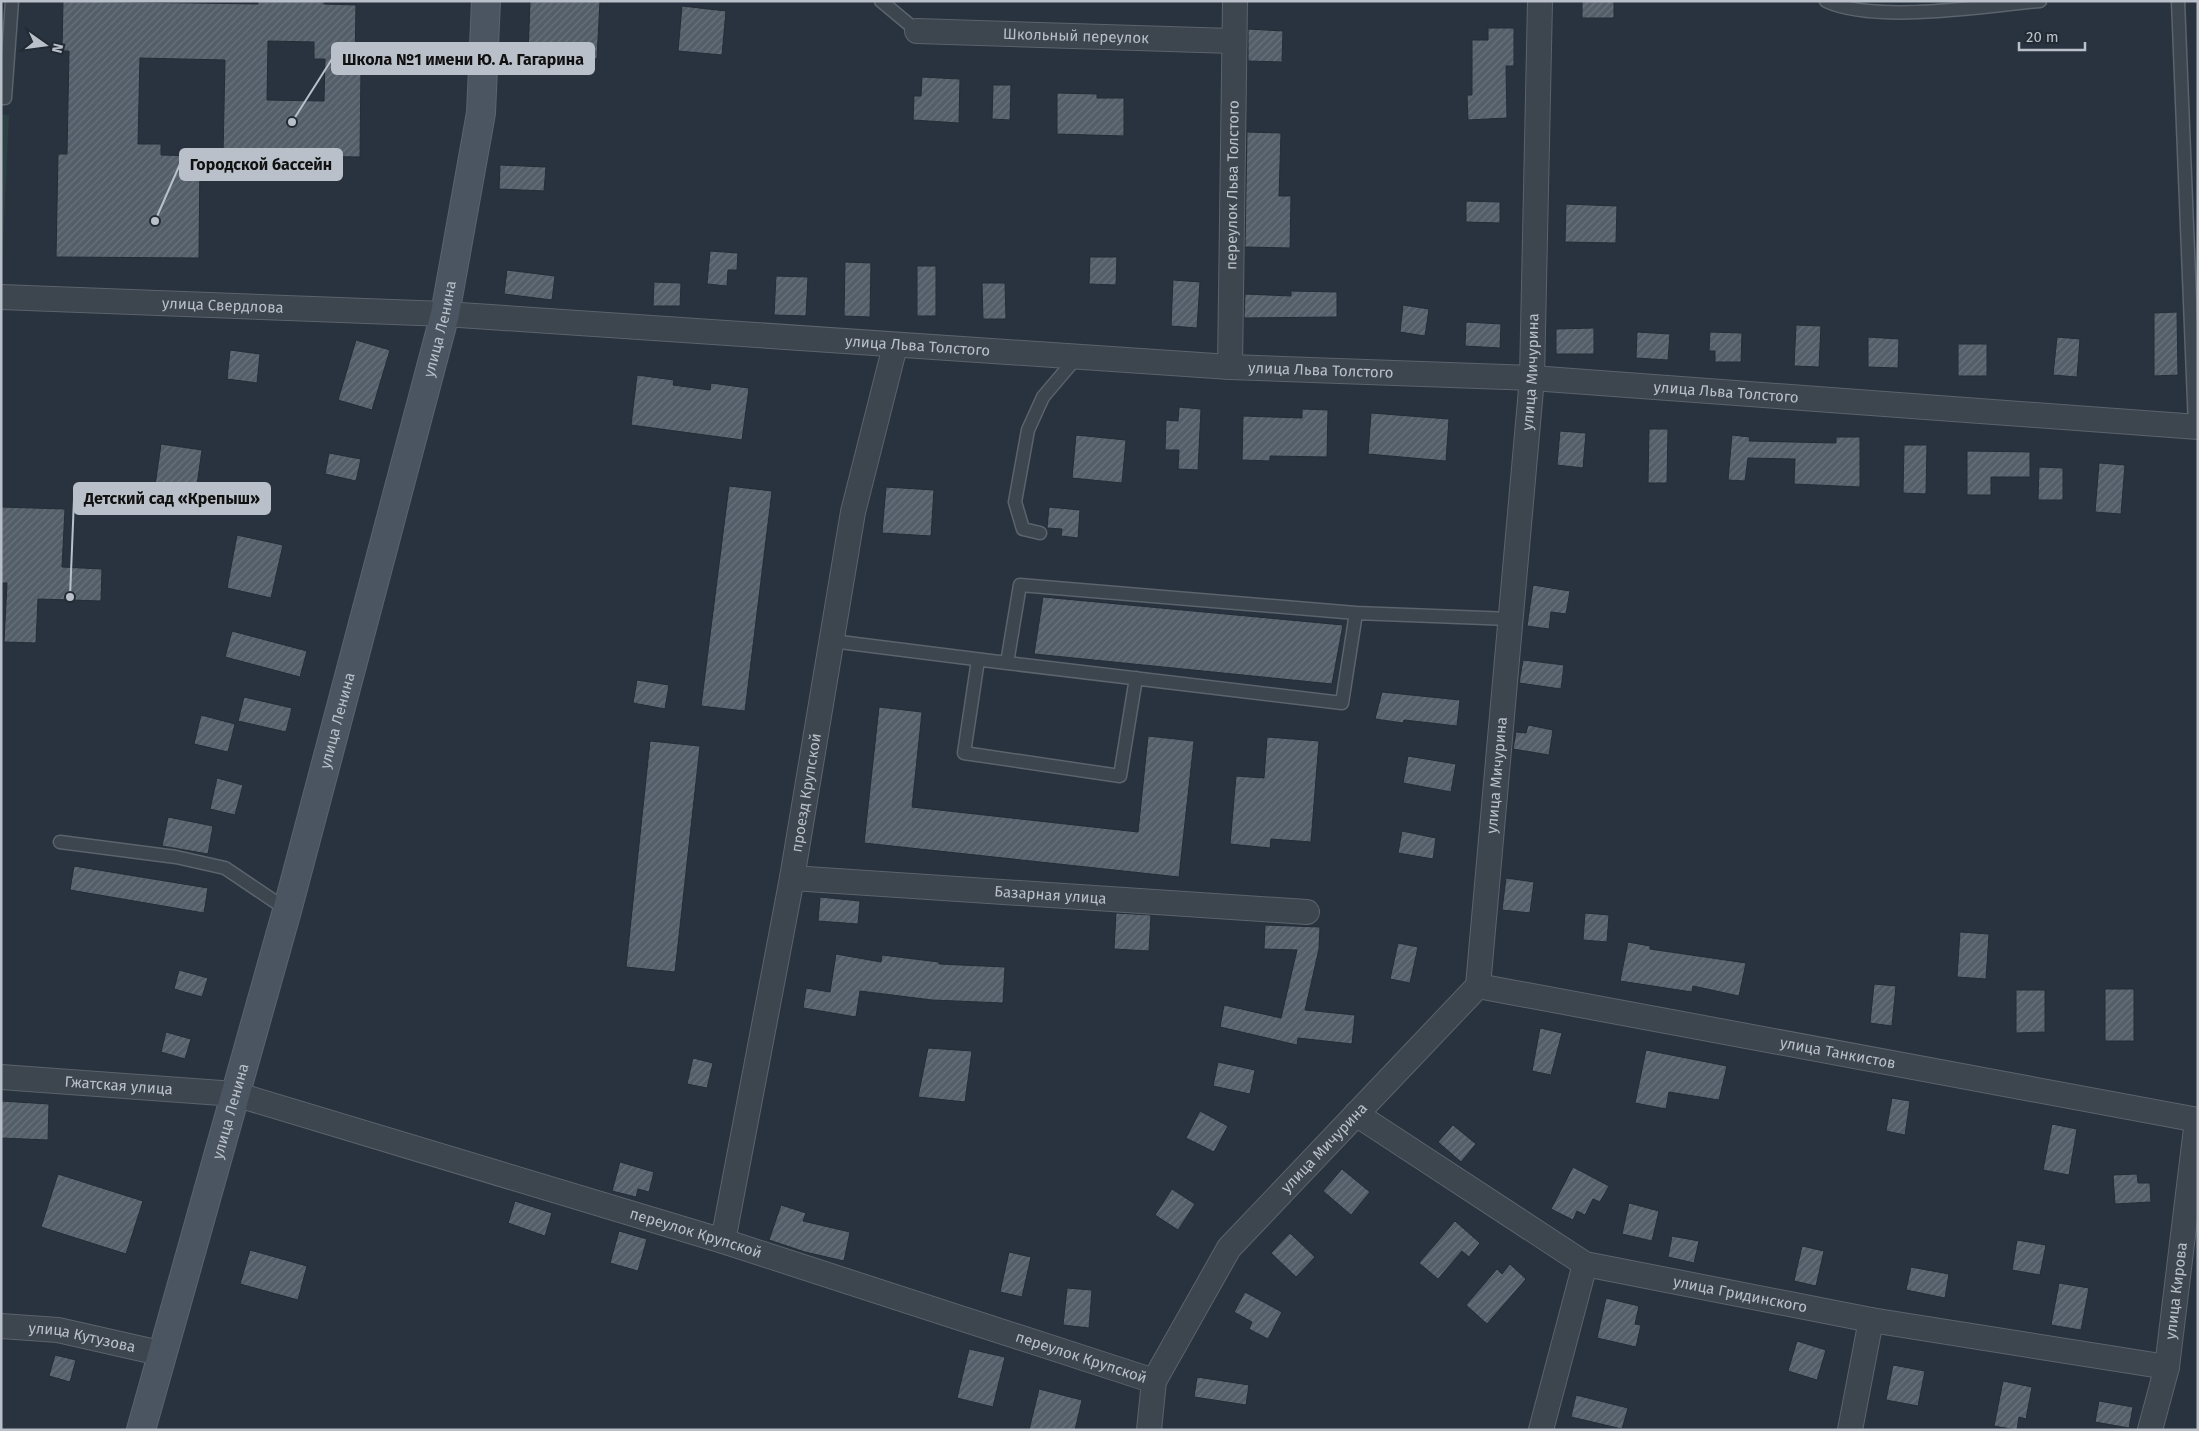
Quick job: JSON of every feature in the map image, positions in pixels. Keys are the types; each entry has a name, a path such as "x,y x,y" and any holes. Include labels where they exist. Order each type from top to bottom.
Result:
{"main road":[{"name":"улица Ленина","path":"141,1430 164,1354 288,907 444,314 481,113 486,1"}],"street":[{"name":"переулок Льва Толстого","path":"1230,368 1235,1"},
{"name":"улица Мичурина","path":"1150,1430 1154,1381 1229,1248 1478,986 1532,378 1540,1"},
{"name":"Школьный переулок","path":"917,31 1233,41"},
{"name":"улица Свердлова","path":"1,297 444,314"},
{"name":"улица Льва Толстого","path":"444,314 1230,368 1532,378 2196,427"},
{"name":"проезд Крупской","path":"722,1241 792,878 853,512 895,346"},
{"name":"Базарная улица","path":"792,878 1307,912"},
{"name":"улица Танкистов","path":"1478,986 2197,1120"},
{"name":"Гжатская улица","path":"1,1077 235,1094"},
{"name":"переулок Крупской","path":"235,1094 722,1241 1154,1381"},
{"name":"улица Гридинского","path":"1356,1114 1585,1264 1871,1320 2167,1367"},
{"name":"улица Кирова","path":"2150,1430 2167,1367 2197,1120"},
{"path":"1541,1430 1585,1264"},
{"path":"1850,1430 1871,1320"},
{"name":"улица Кутузова","path":"1,1326 58,1330 164,1354"}],"lane":[{"path":"1,98 5,98 12,1"},
{"path":"881,1 917,31"},
{"path":"1826,1 1840,8 1902,13 2040,1"},
{"path":"2178,1 2196,427"},
{"path":"1040,533 1023,529 1015,502 1028,430 1043,397 1076,358"},
{"path":"1007,663 1020,585 1356,614 1511,619"},
{"path":"832,641 1342,703 1356,614"},
{"path":"978,660 964,753 1120,776 1136,678"},
{"path":"60,842 176,858 225,868 277,903 288,907"}],"green space":[{"path":"1,114 9,115 2,262 1,262"}],"building":[{"path":"63,1 258,4 258,1 324,1 324,4 356,5 355,66 361,66 360,157 223,155 225,60 140,58 138,144 161,144 161,155 200,156 199,258 56,257 58,154 67,154 69,51 62,51","holes":["268,41 314,42 314,59 325,59 324,101 267,100"]},
{"path":"530,1 600,1 597,59 528,55"},
{"path":"1582,1 1614,1 1614,18 1582,18"},
{"path":"682,6 726,11 722,55 678,51"},
{"path":"1488,28 1514,28 1514,66 1506,66 1507,118 1468,120 1467,95 1472,95 1472,40 1488,40"},
{"path":"1248,29 1283,31 1282,62 1248,61"},
{"path":"922,77 960,79 959,123 913,120 914,96 921,96"},
{"path":"993,85 1011,85 1010,120 992,119"},
{"path":"1057,93 1097,94 1097,98 1124,98 1124,136 1057,134"},
{"path":"1247,132 1281,133 1279,196 1291,196 1290,248 1245,247"},
{"path":"500,165 546,167 544,191 499,189"},
{"path":"1466,201 1500,202 1500,223 1466,222"},
{"path":"1566,204 1617,206 1616,243 1565,242"},
{"path":"710,251 738,253 737,270 728,270 727,286 707,284"},
{"path":"1090,257 1117,257 1116,285 1089,284"},
{"path":"845,262 871,263 870,317 844,316"},
{"path":"917,266 936,266 936,316 917,316"},
{"path":"507,270 555,276 552,300 504,294"},
{"path":"776,276 808,277 806,316 774,315"},
{"path":"1173,280 1200,282 1197,328 1171,326"},
{"path":"654,282 681,283 680,306 653,306"},
{"path":"982,283 1005,283 1006,319 983,319"},
{"path":"1291,291 1337,292 1337,317 1244,318 1245,294 1291,296"},
{"path":"1403,305 1429,309 1425,336 1400,332"},
{"path":"2177,312 2178,375 2154,376 2154,313"},
{"path":"1466,322 1501,324 1500,348 1465,346"},
{"path":"1796,325 1821,326 1819,367 1794,366"},
{"path":"1594,328 1594,354 1556,354 1556,329"},
{"path":"1637,332 1670,334 1668,360 1636,358"},
{"path":"1710,332 1742,333 1741,362 1715,362 1715,351 1709,351"},
{"path":"1868,337 1899,339 1898,368 1868,367"},
{"path":"2057,337 2080,339 2077,377 2053,375"},
{"path":"356,340 390,350 372,410 338,400"},
{"path":"1958,344 1987,344 1987,376 1958,376"},
{"path":"230,350 260,354 257,383 227,379"},
{"path":"637,375 674,380 673,385 710,390 711,383 749,388 742,440 631,425"},
{"path":"1179,407 1201,409 1198,470 1178,469 1179,450 1165,450 1166,420 1178,421"},
{"path":"1302,409 1328,410 1327,457 1270,456 1270,461 1242,460 1243,416 1302,418"},
{"path":"1371,413 1449,419 1446,461 1368,454"},
{"path":"1649,429 1668,429 1667,483 1648,483"},
{"path":"1560,431 1586,433 1583,468 1557,465"},
{"path":"1076,435 1126,440 1122,483 1072,478"},
{"path":"1732,435 1750,437 1749,441 1836,443 1836,437 1860,437 1860,487 1794,484 1795,459 1748,458 1745,481 1728,480"},
{"path":"161,444 202,450 196,492 155,486"},
{"path":"1904,445 1927,445 1926,494 1903,493"},
{"path":"1967,451 2030,452 2030,477 1991,477 1991,495 1967,495"},
{"path":"329,453 361,459 356,481 325,474"},
{"path":"2099,463 2125,465 2121,514 2095,512"},
{"path":"2039,467 2063,468 2063,500 2038,500"},
{"path":"729,486 772,491 745,711 701,706"},
{"path":"886,487 934,490 931,536 882,533"},
{"path":"1,507 65,509 62,567 102,569 101,601 38,599 36,643 4,642 7,583 1,583"},
{"path":"1049,507 1080,510 1078,538 1061,536 1062,529 1047,528"},
{"path":"237,535 283,545 271,598 227,588"},
{"path":"1533,585 1570,591 1566,614 1551,612 1549,629 1527,626"},
{"path":"1043,597 1343,625 1332,684 1034,654"},
{"path":"232,631 307,651 300,677 225,657"},
{"path":"1523,660 1564,665 1561,689 1519,683"},
{"path":"637,680 669,685 665,709 633,703"},
{"path":"1382,692 1460,700 1457,726 1404,720 1403,723 1375,719"},
{"path":"244,697 292,708 286,732 238,721"},
{"path":"879,707 922,712 912,807 1138,832 1148,736 1194,741 1179,877 864,843"},
{"path":"201,715 235,724 228,752 194,744"},
{"path":"1528,725 1553,730 1549,755 1513,749 1516,732 1526,733"},
{"path":"1267,737 1319,741 1311,842 1271,839 1270,848 1230,844 1236,776 1264,778"},
{"path":"650,741 700,746 675,972 626,967"},
{"path":"1408,756 1456,764 1451,792 1403,783"},
{"path":"217,778 243,785 235,815 210,809"},
{"path":"168,817 213,826 208,854 162,846"},
{"path":"1402,831 1436,838 1433,859 1398,853"},
{"path":"74,866 208,888 204,913 70,890"},
{"path":"1506,878 1534,882 1530,913 1502,910"},
{"path":"820,897 860,901 858,924 818,921"},
{"path":"1116,913 1151,915 1149,951 1114,949"},
{"path":"1585,913 1609,915 1607,942 1583,940"},
{"path":"1265,925 1320,927 1319,949 1305,1010 1355,1015 1352,1044 1298,1038 1297,1045 1220,1027 1224,1005 1281,1018 1297,950 1264,949"},
{"path":"1960,932 1989,934 1986,979 1957,977"},
{"path":"1628,942 1650,946 1650,949 1746,963 1739,996 1693,986 1692,992 1620,981"},
{"path":"1398,943 1418,947 1410,983 1390,979"},
{"path":"836,954 881,962 882,955 939,962 939,964 1005,967 1003,1003 932,1000 860,991 856,1017 803,1008 806,988 830,992"},
{"path":"179,970 208,978 202,997 174,989"},
{"path":"1874,984 1896,986 1892,1026 1870,1023"},
{"path":"2105,989 2134,989 2134,1041 2105,1041"},
{"path":"2016,990 2045,990 2045,1032 2016,1033"},
{"path":"1540,1028 1562,1033 1551,1075 1532,1071"},
{"path":"166,1032 191,1039 185,1059 161,1052"},
{"path":"928,1048 972,1051 965,1102 918,1097"},
{"path":"1646,1050 1727,1066 1719,1100 1669,1092 1666,1109 1635,1103"},
{"path":"693,1058 713,1063 707,1088 687,1084"},
{"path":"1218,1062 1255,1070 1250,1094 1213,1086"},
{"path":"1892,1098 1910,1101 1905,1135 1886,1131"},
{"path":"1,1101 49,1104 48,1140 1,1138"},
{"path":"1200,1111 1228,1126 1214,1152 1186,1138"},
{"path":"2052,1124 2077,1129 2069,1175 2043,1170"},
{"path":"1453,1125 1476,1144 1461,1162 1438,1142"},
{"path":"620,1162 654,1172 649,1192 638,1189 636,1197 612,1191"},
{"path":"1573,1167 1609,1186 1600,1202 1593,1199 1585,1215 1577,1211 1573,1220 1551,1209"},
{"path":"1342,1169 1370,1192 1351,1215 1323,1191"},
{"path":"58,1174 143,1201 126,1254 41,1227"},
{"path":"2137,1174 2138,1183 2150,1183 2151,1202 2115,1204 2113,1175"},
{"path":"1172,1189 1195,1204 1178,1230 1155,1215"},
{"path":"515,1201 552,1213 545,1236 508,1223"},
{"path":"1629,1203 1659,1211 1652,1241 1622,1234"},
{"path":"781,1205 806,1213 803,1221 850,1232 844,1261 805,1252 769,1240"},
{"path":"1455,1221 1480,1243 1469,1257 1462,1251 1438,1279 1419,1263"},
{"path":"619,1231 647,1239 638,1271 610,1263"},
{"path":"1290,1233 1315,1257 1296,1277 1271,1253"},
{"path":"1672,1236 1699,1241 1694,1263 1668,1257"},
{"path":"2017,1240 2046,1245 2040,1275 2012,1270"},
{"path":"1802,1246 1824,1251 1816,1286 1794,1281"},
{"path":"250,1250 307,1266 298,1300 240,1284"},
{"path":"1009,1252 1031,1257 1022,1297 1000,1292"},
{"path":"1510,1264 1526,1279 1487,1324 1466,1305 1497,1269 1502,1274"},
{"path":"1911,1267 1949,1274 1945,1298 1906,1290"},
{"path":"2059,1283 2089,1288 2081,1330 2051,1325"},
{"path":"1067,1288 1092,1290 1089,1328 1063,1325"},
{"path":"1245,1292 1282,1312 1268,1339 1249,1329 1252,1322 1234,1312"},
{"path":"1606,1298 1639,1306 1635,1324 1641,1325 1636,1347 1597,1338"},
{"path":"1797,1341 1826,1350 1817,1380 1788,1371"},
{"path":"969,1349 1005,1357 993,1407 957,1398"},
{"path":"55,1355 76,1360 70,1382 49,1376"},
{"path":"1893,1365 1925,1371 1918,1406 1886,1400"},
{"path":"1197,1377 1249,1385 1246,1405 1194,1397"},
{"path":"2003,1381 2032,1387 2026,1419 2019,1417 2017,1430 1994,1426"},
{"path":"1039,1389 1082,1400 1075,1430 1029,1430"},
{"path":"1576,1395 1628,1408 1622,1429 1571,1417"},
{"path":"2099,1401 2133,1407 2129,1428 2095,1422"}],"place":[{"name":"Школа №1 имени Ю. А. Гагарина","path":"292,122"},
{"name":"Городской бассейн","path":"155,221"},
{"name":"Детский сад «Крепыш»","path":"70,597"}]}
